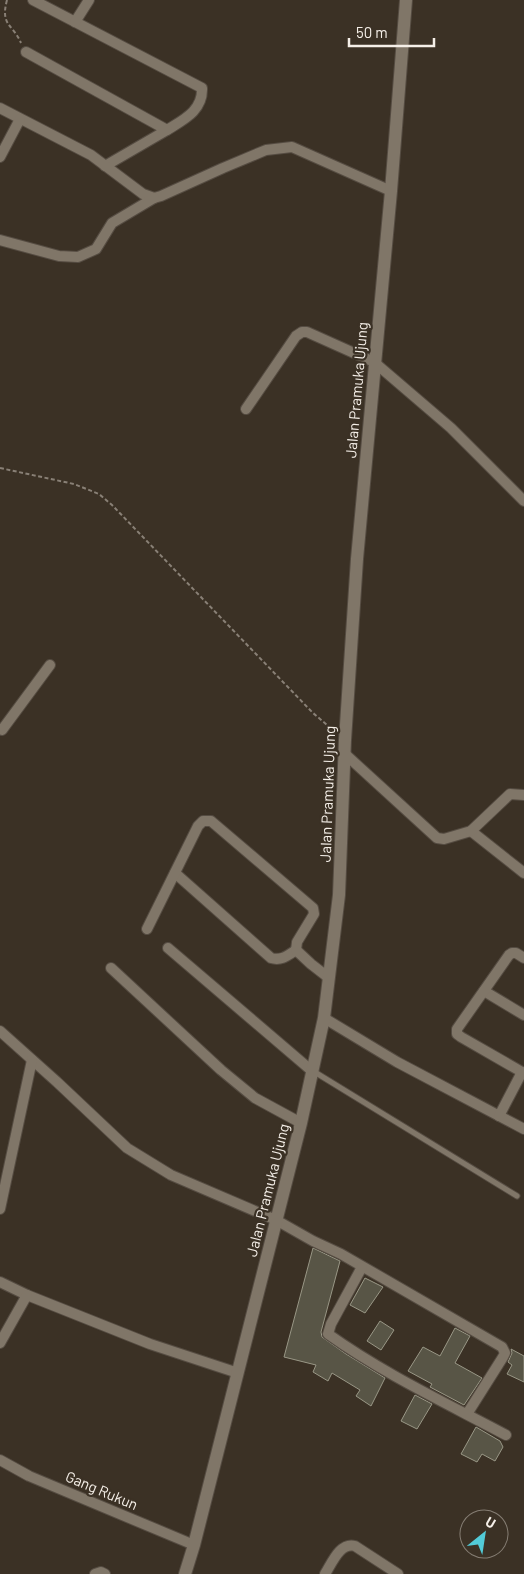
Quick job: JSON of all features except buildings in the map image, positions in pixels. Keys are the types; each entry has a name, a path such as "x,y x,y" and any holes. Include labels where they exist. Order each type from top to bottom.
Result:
{"street":[{"path":"33,0 202,88 202,98 196,109 187,117 105,166"},
{"path":"75,22 89,0"},
{"name":"Jalan Pramuka Ujung","path":"185,1574 301,1123 324,1018 340,894 345,740 357,559 391,191 406,0"},
{"path":"26,52 167,130"},
{"path":"0,108 91,155 143,194 154,198"},
{"path":"0,157 20,119"},
{"path":"0,240 58,256 78,257 96,249 112,223 154,198 266,150 292,147 391,191"},
{"path":"246,408 296,336 302,332 307,332 374,362 451,428 524,501"},
{"path":"1,729 50,665"},
{"path":"345,754 437,838 444,839 471,831 510,794 524,795"},
{"path":"148,929 198,826 203,821 211,821 313,908 314,914 297,942 296,950"},
{"path":"471,831 524,873"},
{"path":"175,873 270,958 282,959 296,950"},
{"path":"168,948 312,1071"},
{"path":"296,950 329,978"},
{"path":"499,1116 523,1072 457,1034 457,1029 509,955 516,953 524,958"},
{"path":"111,968 221,1070 255,1098 301,1123"},
{"path":"484,991 524,1015"},
{"path":"324,1018 397,1062 524,1129"},
{"path":"0,1032 127,1148 171,1174 276,1220 341,1254 362,1268 502,1347 503,1356 467,1414"},
{"path":"0,1209 32,1060"},
{"path":"362,1268 331,1324 328,1334 396,1377 506,1435"},
{"path":"0,1282 27,1295 150,1344 238,1373"},
{"path":"0,1343 27,1295"},
{"name":"Gang Rukun","path":"0,1460 29,1476 194,1545"},
{"path":"325,1574 342,1549 351,1545 398,1574"},
{"path":"95,1574 101,1572 105,1574"}],"lane":[{"path":"312,1071 517,1196"}],"path":[{"path":"7,0 4,10 5,18 26,52"},
{"path":"0,468 74,484 99,494 164,557 313,713 345,740"}]}
